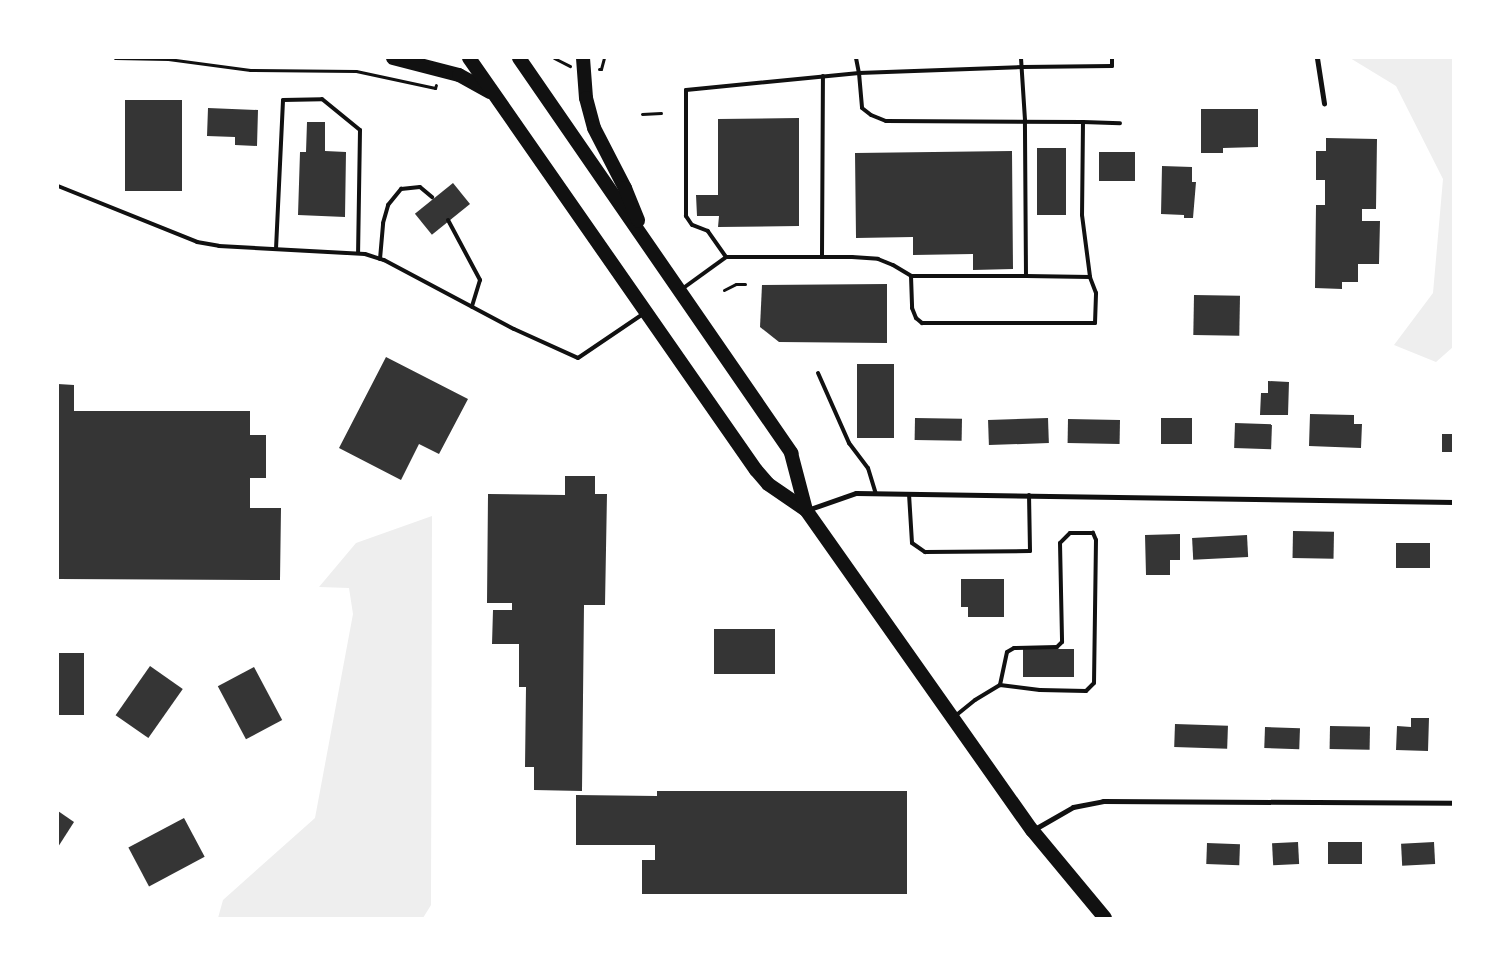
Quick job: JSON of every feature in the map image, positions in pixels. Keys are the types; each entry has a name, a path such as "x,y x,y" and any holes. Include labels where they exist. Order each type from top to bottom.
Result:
{"highway":[{"path":"393,58 469,79 499,100"},
{"path":"470,58 756,470 768,484 806,510 1032,830 1105,918"},
{"path":"519,58 791,453 806,510"},
{"path":"583,58 586,98 594,128 625,188 641,234"}],"street":[{"path":"1317,58 1324,103"},
{"path":"806,510 856,493 1454,502"},
{"path":"1032,830 1073,807 1103,801 1454,803"}],"lane":[{"path":"856,58 862,108 871,115 886,121 1025,120 1120,123"},
{"path":"1021,58 1025,120 1026,276"},
{"path":"726,257 708,231 692,224 686,216 686,90 859,73 1112,66 1112,58"},
{"path":"822,256 823,76"},
{"path":"276,249 283,100 322,99 360,130 358,253"},
{"path":"910,276 912,308 916,318 922,323 1095,323 1096,293 1090,277 1082,215 1083,122"},
{"path":"58,186 197,242 219,246 358,253 380,259 472,307 578,358 646,312"},
{"path":"380,259 382,223 388,205 401,189 420,187 432,197"},
{"path":"448,220 480,280 472,307"},
{"path":"680,290 726,257 822,256 878,259 893,265 910,276 1090,277"},
{"path":"818,373 849,443 868,468 876,494"},
{"path":"909,494 912,543 925,552 1030,551 1028,495"},
{"path":"953,718 975,700 1000,685 1040,690 1086,691 1094,683 1096,540 1093,533 1070,533 1060,543 1062,642 1057,647 1014,648 1007,652 1000,685"}],"path":[{"path":"115,58 168,59 250,70 366,72 435,88"},
{"path":"554,58 566,66"},
{"path":"601,69 604,58"},
{"path":"642,114 661,113"},
{"path":"724,290 736,284 745,284"}],"shaded area":[{"path":"1350,58 1453,58 1453,347 1436,362 1394,345 1433,293 1443,179 1396,86"},
{"path":"432,516 431,905 423,918 218,918 223,900 315,818 353,614 349,588 319,587 356,543"}],"building":[{"path":"125,100 182,100 182,191 125,191"},
{"path":"208,108 258,110 257,146 235,145 235,137 207,136"},
{"path":"1201,109 1258,109 1258,147 1223,148 1223,153 1201,153"},
{"path":"799,118 799,226 718,227 719,216 697,216 696,195 718,195 718,119"},
{"path":"307,122 325,122 325,151 346,152 345,217 298,215 300,152 306,152"},
{"path":"1326,138 1377,139 1376,209 1362,209 1362,221 1380,221 1379,264 1358,264 1358,282 1342,282 1342,289 1315,288 1316,205 1325,205 1325,180 1316,180 1316,151 1326,151"},
{"path":"1037,148 1066,148 1066,215 1037,215"},
{"path":"1012,151 1013,269 973,270 973,254 913,255 913,237 856,238 855,153"},
{"path":"1099,152 1135,152 1135,181 1099,181"},
{"path":"1162,166 1192,167 1192,182 1196,182 1193,218 1184,218 1184,215 1161,214"},
{"path":"453,183 470,204 432,235 415,214"},
{"path":"887,284 887,343 779,342 760,327 762,285"},
{"path":"1194,295 1240,296 1239,336 1193,335"},
{"path":"386,357 468,399 439,454 419,444 401,480 339,448"},
{"path":"857,364 894,364 894,438 857,438"},
{"path":"1268,381 1289,382 1288,415 1260,415 1261,393 1268,393"},
{"path":"58,384 74,385 74,411 250,411 250,435 266,435 266,478 250,478 250,508 281,508 280,580 58,579"},
{"path":"1310,414 1354,415 1354,424 1362,424 1361,448 1309,446"},
{"path":"915,418 962,419 962,441 915,440"},
{"path":"1048,418 1049,443 989,445 988,420"},
{"path":"1161,418 1192,418 1192,444 1161,444"},
{"path":"1068,419 1120,420 1120,444 1068,443"},
{"path":"1235,423 1272,424 1271,449 1234,448"},
{"path":"1442,434 1454,434 1454,452 1442,452"},
{"path":"565,476 595,476 595,494 607,494 605,605 584,605 582,791 534,790 534,767 525,767 526,687 519,687 519,644 492,644 493,610 512,610 512,603 487,603 488,494 565,495"},
{"path":"1293,531 1334,532 1334,559 1293,558"},
{"path":"1180,534 1180,560 1170,560 1170,575 1146,575 1145,535"},
{"path":"1247,535 1248,557 1193,560 1192,538"},
{"path":"1396,543 1430,543 1430,568 1396,568"},
{"path":"961,579 1004,579 1004,617 968,617 968,607 961,607"},
{"path":"714,629 775,629 775,674 714,674"},
{"path":"1023,649 1074,649 1074,677 1023,677"},
{"path":"58,653 84,653 84,715 58,715"},
{"path":"150,666 183,689 148,738 116,715"},
{"path":"254,667 282,720 246,739 218,686"},
{"path":"1411,718 1429,718 1428,751 1396,750 1397,726 1411,727"},
{"path":"1175,724 1228,726 1227,749 1174,747"},
{"path":"1330,726 1370,727 1370,750 1330,749"},
{"path":"1265,727 1300,728 1299,749 1264,748"},
{"path":"657,791 907,791 907,894 642,894 642,860 655,860 655,845 576,845 576,795 657,796"},
{"path":"58,811 74,822 58,847"},
{"path":"184,818 205,857 149,886 128,848"},
{"path":"1298,842 1299,864 1273,865 1272,843"},
{"path":"1328,842 1362,842 1362,864 1328,864"},
{"path":"1434,842 1435,864 1402,866 1401,844"},
{"path":"1207,843 1240,844 1239,865 1206,864"}]}
